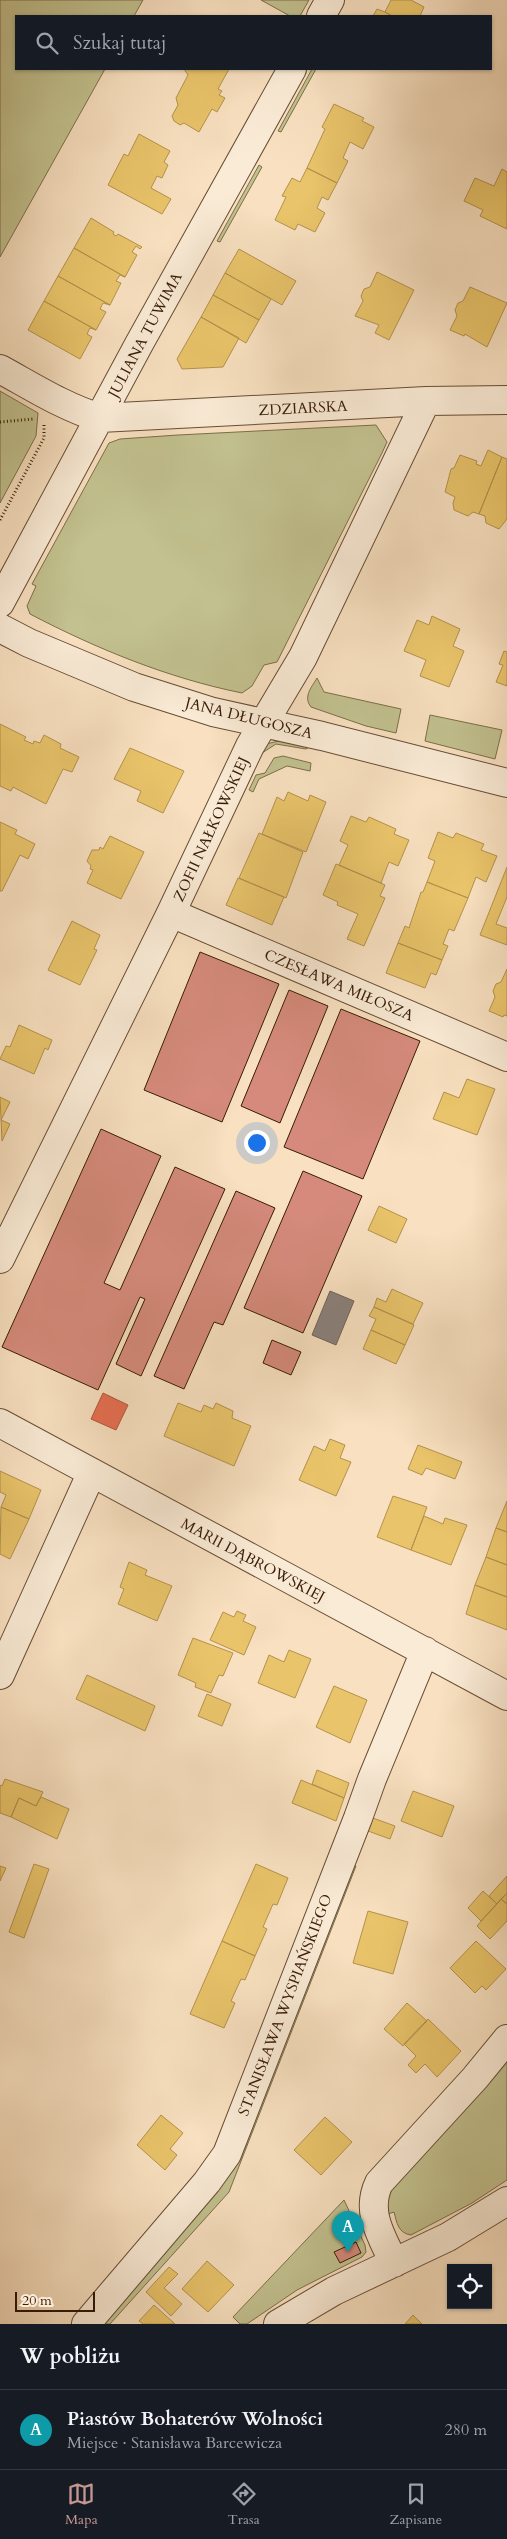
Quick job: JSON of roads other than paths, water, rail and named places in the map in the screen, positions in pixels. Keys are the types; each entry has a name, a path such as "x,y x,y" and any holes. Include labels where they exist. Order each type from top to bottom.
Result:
{"street":[{"path":"322,15 330,0"},
{"name":"JULIANA TUWIMA","path":"0,603 291,70"},
{"path":"0,369 78,411 100,418"},
{"name":"ZDZIARSKA","path":"100,418 426,401 507,400"},
{"name":"ZOFII NAŁKOWSKIEJ","path":"0,1259 171,913 239,768 263,724 304,657 426,401"},
{"name":"JANA DŁUGOSZA","path":"0,628 29,643 134,687 213,712 322,736 507,783"},
{"name":"CZESŁAWA MIŁOSZA","path":"171,913 507,1057"},
{"name":"MARII DĄBROWSKIEJ","path":"0,1423 91,1474 507,1696"},
{"path":"0,1675 91,1474"},
{"name":"STANISŁAWA WYSPIAŃSKIEGO","path":"86,2324 208,2182 227,2154 372,1779 425,1651"},
{"path":"394,2263 374,2216 373,2196 379,2183 475,2078 507,2039"},
{"path":"278,2324 334,2291 448,2237 507,2201"}],"place":[{"name":"Piastów Bohaterów Wolności","path":"348,2252"}]}
